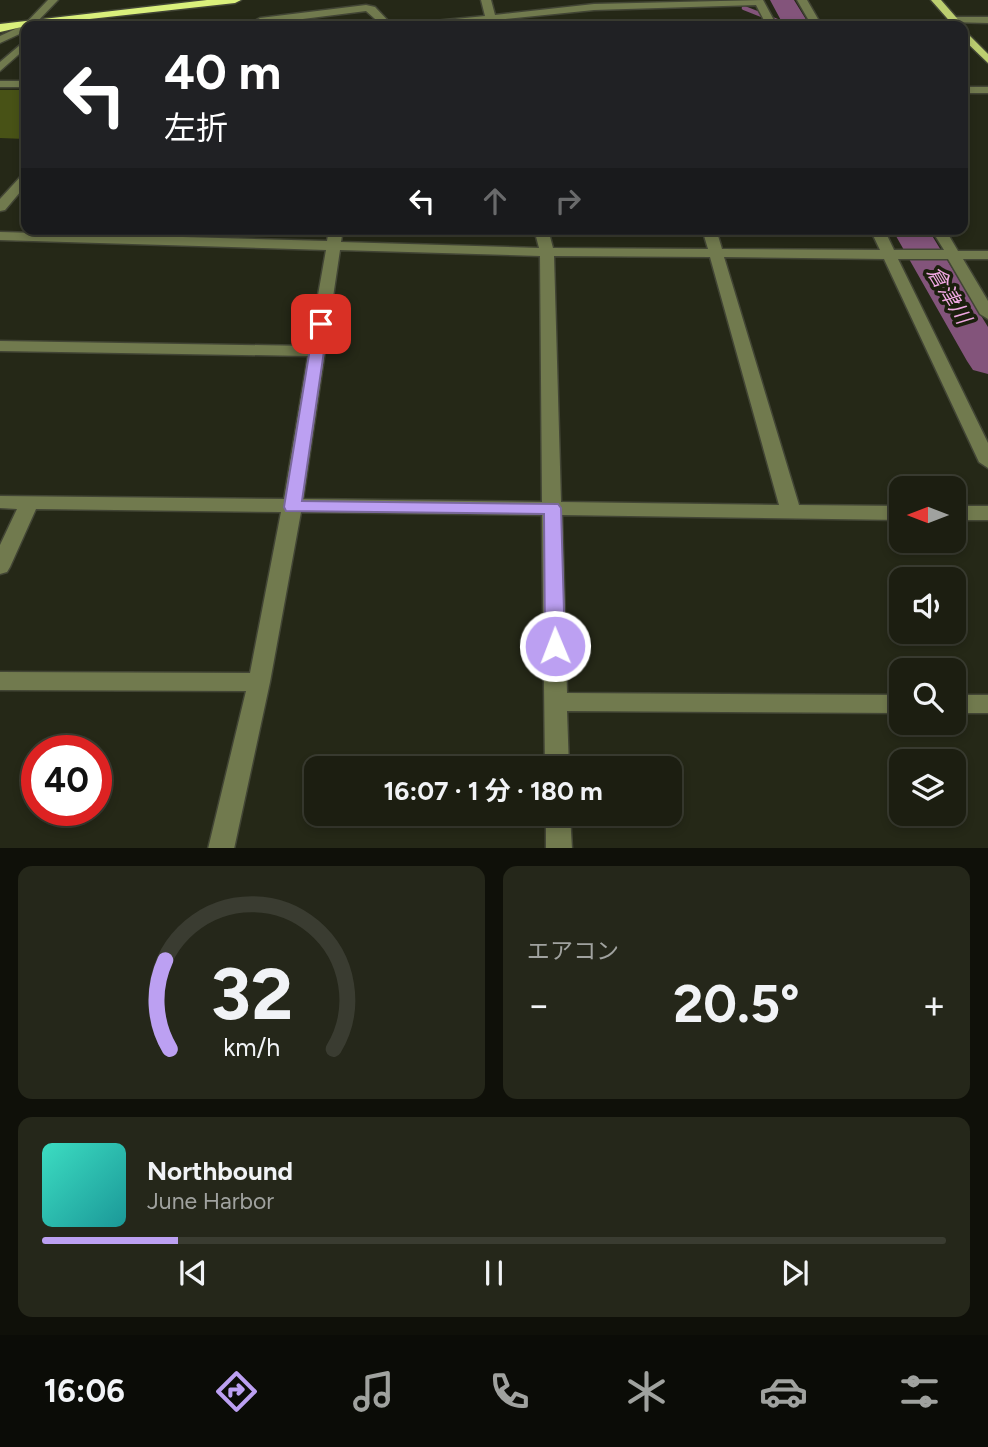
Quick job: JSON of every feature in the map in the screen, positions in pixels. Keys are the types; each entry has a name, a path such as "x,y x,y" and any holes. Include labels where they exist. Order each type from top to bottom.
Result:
{"highway":[{"path":"50,21 173,0"},
{"path":"57,21 235,0"},
{"path":"0,20 21,23"},
{"path":"0,28 21,25"}],"main road":[{"path":"936,0 954,21"},
{"path":"968,36 984,50 988,60"}],"street":[{"path":"35,21 53,0"},
{"path":"486,0 492,21"},
{"path":"802,0 814,21"},
{"path":"502,21 759,1 769,21"},
{"path":"260,21 366,8 372,9 383,21"},
{"path":"968,22 988,20"},
{"path":"0,40 21,30"},
{"path":"0,68 21,48"},
{"path":"0,83 21,84"},
{"path":"968,90 988,90"},
{"path":"0,207 21,183"},
{"path":"543,235 547,252 557,756"},
{"path":"711,235 791,512"},
{"path":"880,235 988,462"},
{"path":"941,235 988,314"},
{"path":"0,236 334,237 547,252 988,255"},
{"path":"221,848 259,682 292,507 334,237"},
{"path":"0,346 318,351"},
{"path":"0,502 889,513"},
{"path":"0,567 30,502"},
{"path":"966,513 988,513"},
{"path":"0,681 259,682"},
{"path":"556,702 889,704"},
{"path":"966,704 988,704"},
{"path":"558,826 559,848"}],"building":[{"path":"0,90 21,90 21,139 0,138"}],"waterway":[{"name":"倉津川","path":"782,0 794,21"},
{"path":"744,8 777,21"},
{"name":"倉津川","path":"914,235 988,361"}],"route":[{"path":"321,324 292,507 552,508 555,646"}]}
